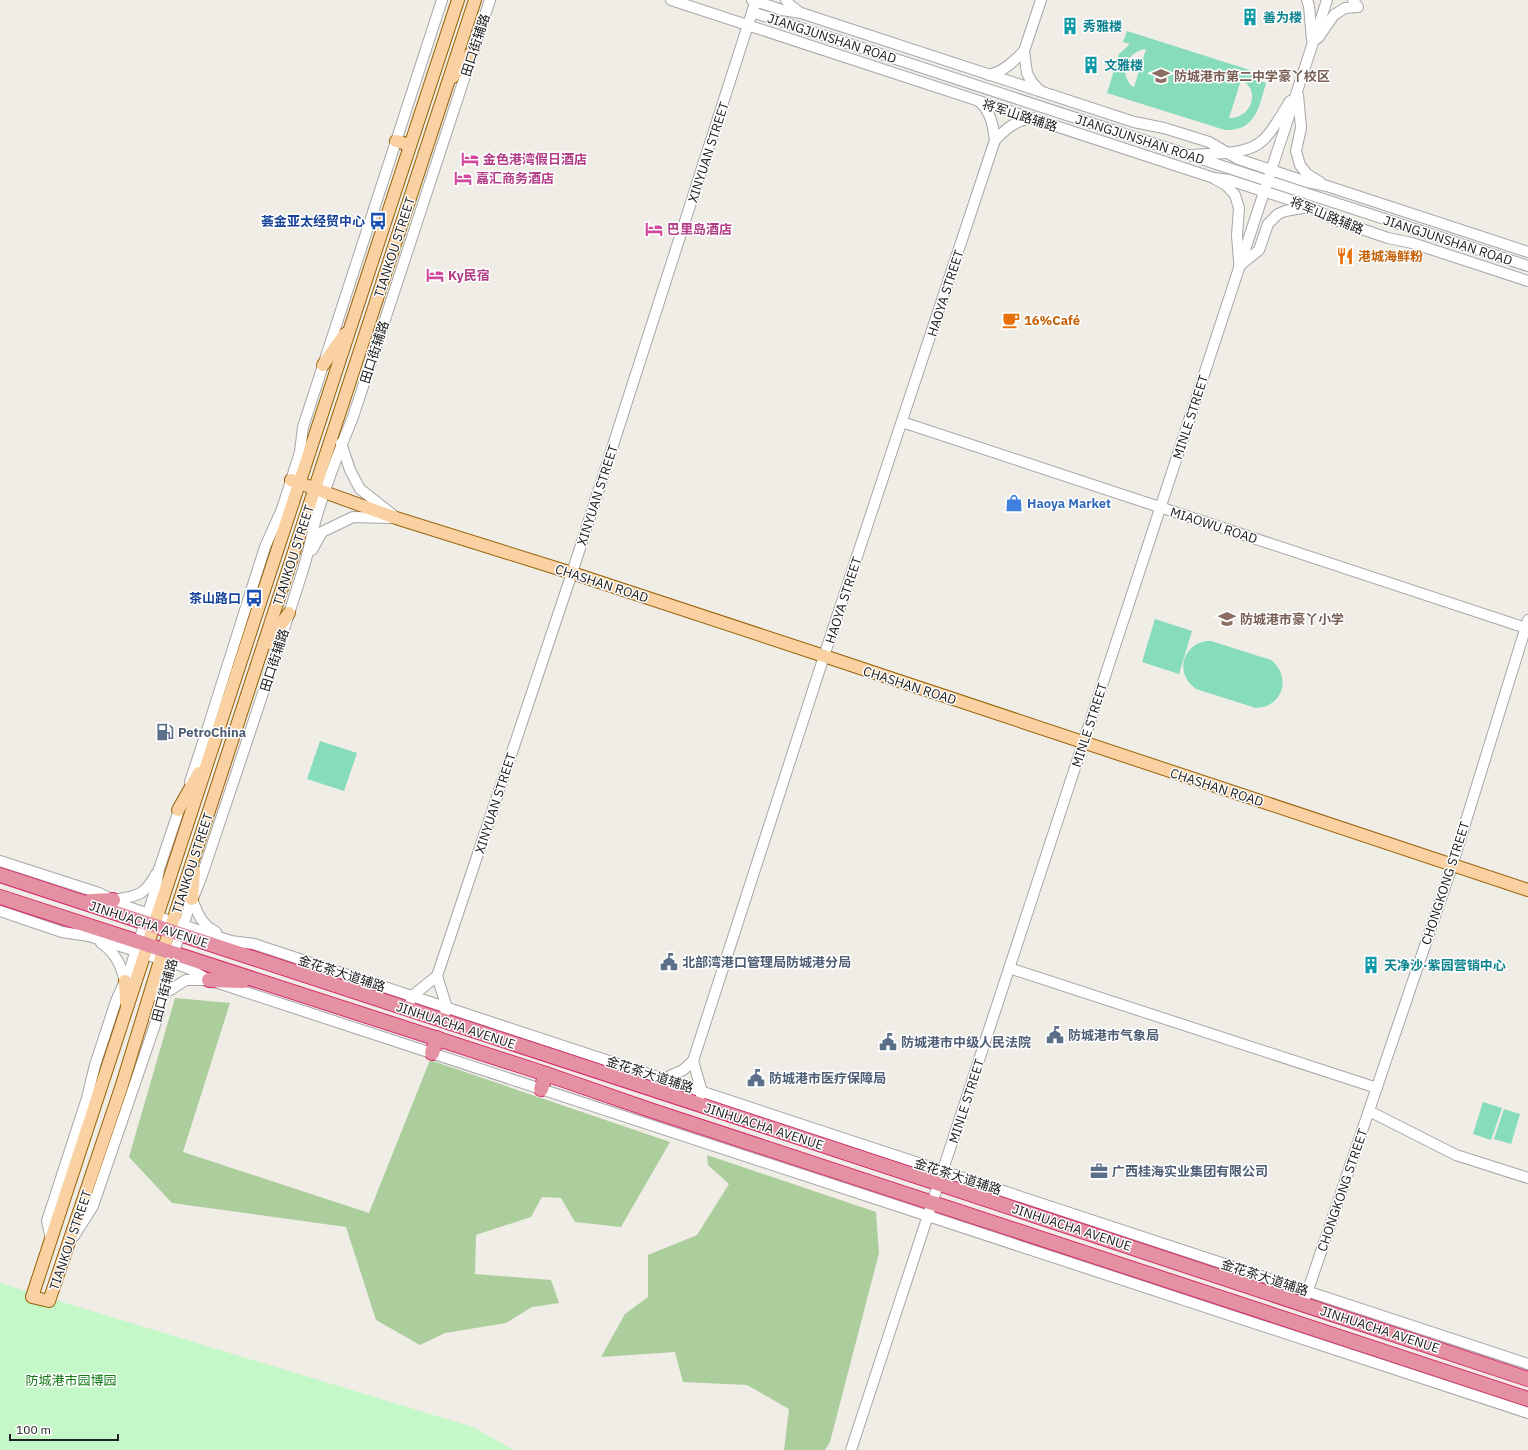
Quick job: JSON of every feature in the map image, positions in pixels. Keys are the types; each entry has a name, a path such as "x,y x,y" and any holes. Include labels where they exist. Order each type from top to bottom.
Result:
{"highway":[{"name":"JINHUACHA AVENUE","path":"0,875 80,901 151,919 273,965 410,1002 941,1177 1306,1298 1528,1379"},
{"name":"JINHUACHA AVENUE","path":"0,898 141,948 262,982 546,1074 692,1123 930,1209 1422,1371 1528,1399"},
{"path":"80,901 113,900"},
{"path":"231,941 273,965"},
{"path":"209,980 262,982"},
{"path":"432,1053 437,1038"},
{"path":"541,1089 546,1074"}],"main road":[{"name":"TIANKOU STREET","path":"458,0 352,323 296,482 212,749 141,948 125,1014 70,1166 51,1239 32,1297 49,1301 68,1246 127,1090 143,1018 176,928 194,856 261,653 320,490 341,408 475,0"},
{"path":"446,86 474,49"},
{"path":"396,141 410,145"},
{"path":"323,365 352,323"},
{"name":"CHASHAN ROAD","path":"296,482 396,518 572,573 1528,890"},
{"path":"261,653 289,613"},
{"path":"178,810 212,749"},
{"path":"192,899 194,856"},
{"path":"125,981 125,1014"}],"street":[{"path":"0,861 98,893 151,919 159,869 178,810 192,775 209,724 265,547 296,482 303,427 442,0"},
{"name":"田口街辅路","path":"176,928 192,899 201,878 307,557 320,490 353,417 490,0"},
{"name":"将军山路辅路","path":"671,0 1214,178 1229,180 1264,191 1309,207 1338,221 1388,238 1412,243 1528,281"},
{"name":"将军山路辅路","path":"754,0 782,10 801,13 1134,122 1164,128 1209,142 1238,160 1307,182 1328,186 1528,252"},
{"name":"XINYUAN STREET","path":"437,976 572,573 748,25 754,0"},
{"path":"786,0 801,13"},
{"path":"1041,0 1024,51 1027,73 1031,81 1041,92"},
{"path":"1307,0 1309,6 1312,45"},
{"name":"MINLE STREET","path":"851,1450 1327,0"},
{"path":"1312,45 1334,15 1345,8 1358,7 1352,0"},
{"name":"JIANGJUNSHAN ROAD","path":"752,12 1528,266"},
{"path":"852,30 878,53"},
{"path":"989,75 1000,72 1009,66 1024,51"},
{"path":"921,67 952,63"},
{"path":"921,67 944,90"},
{"path":"1190,156 1252,148 1263,141 1297,91"},
{"path":"1297,91 1301,128 1296,151 1300,165 1307,174 1328,186"},
{"name":"HAOYA STREET","path":"979,101 986,108 992,120 995,140"},
{"path":"1088,107 1107,128"},
{"name":"HAOYA STREET","path":"693,1061 824,656 995,140 1008,127 1018,121 1031,118"},
{"path":"1079,134 1107,128"},
{"path":"1146,141 1171,164"},
{"path":"1214,178 1226,185 1235,195 1239,208 1237,235 1240,266"},
{"path":"1370,200 1403,226"},
{"path":"1240,266 1258,250 1268,224 1278,214 1285,211 1309,207 1340,205"},
{"path":"341,408 341,445 350,470 360,489 396,518"},
{"name":"MIAOWU ROAD","path":"902,422 1160,507 1527,624"},
{"path":"307,557 322,532 353,517 396,518"},
{"name":"CHONGKONG STREET","path":"1306,1298 1452,866 1527,624"},
{"path":"113,900 138,896 150,885 159,869"},
{"path":"192,899 200,918 207,928 231,941"},
{"path":"0,911 62,932 89,936 141,948 114,1008 70,1166"},
{"name":"金花茶大道辅路","path":"176,928 231,941 254,944 410,1002"},
{"path":"89,936 109,948 117,960 125,981"},
{"path":"167,956 209,980 687,1137 930,1209"},
{"name":"田口街辅路","path":"127,1090 159,1013 167,956"},
{"path":"1009,968 1377,1088"},
{"path":"410,1002 437,976"},
{"path":"437,976 445,1014"},
{"path":"143,1018 162,995 186,980 209,980"},
{"path":"661,1085 693,1061"},
{"path":"693,1061 700,1098"},
{"path":"1369,1111 1456,1155 1528,1178"},
{"path":"687,1137 692,1123"},
{"name":"金花茶大道辅路","path":"1306,1298 1528,1364"},
{"path":"1422,1371 1528,1413"}],"green space":[{"path":"1127,31 1259,73 1257,80 1266,83 1258,109 1250,122 1244,126 1225,130 1107,93 1119,54 1130,44 1123,42","holes":["1146,49 1134,87 1133,87 1128,82 1126,76 1126,64 1133,54","1241,80 1251,90 1251,103 1243,114 1237,117 1229,118"]},
{"path":"1155,619 1192,631 1179,674 1142,662"},
{"path":"1206,641 1211,641 1271,660 1277,667 1283,682 1282,690 1278,697 1273,702 1265,706 1256,708 1196,689 1189,683 1185,676 1183,669 1184,661 1186,654 1191,648"},
{"path":"320,741 357,753 344,791 307,779"},
{"path":"175,998 230,1003 183,1152 369,1213 430,1060 670,1142 621,1227 575,1222 561,1198 542,1197 531,1217 476,1235 475,1274 551,1280 559,1303 532,1307 506,1323 445,1333 420,1345 376,1320 346,1227 172,1203 129,1157"},
{"path":"1483,1102 1502,1108 1491,1140 1473,1134"},
{"path":"1504,1109 1520,1114 1511,1144 1494,1139"},
{"path":"707,1155 876,1212 879,1253 830,1442 825,1450 784,1450 789,1409 747,1385 683,1382 675,1352 601,1357 625,1314 648,1297 648,1255 697,1235 729,1184 708,1165"},
{"name":"防城港市园博园","path":"0,1283 473,1427 513,1450 0,1450"}],"place":[{"name":"善为楼","path":"1250,17"},
{"name":"秀雅楼","path":"1070,26"},
{"name":"文雅楼","path":"1091,65"},
{"name":"防城港市第二中学豪丫校区","path":"1161,76"},
{"name":"金色港湾假日酒店","path":"470,159"},
{"name":"嘉汇商务酒店","path":"463,178"},
{"name":"荟金亚太经贸中心","path":"378,221"},
{"name":"巴里岛酒店","path":"654,229"},
{"name":"港城海鲜粉","path":"1345,256"},
{"name":"Ky民宿","path":"435,275"},
{"name":"16%Café","path":"1011,320"},
{"name":"Haoya Market","path":"1014,503"},
{"name":"茶山路口","path":"254,598"},
{"name":"防城港市豪丫小学","path":"1227,619"},
{"name":"PetroChina","path":"165,732"},
{"name":"北部湾港口管理局防城港分局","path":"669,962"},
{"name":"天净沙·紫园营销中心","path":"1371,965"},
{"name":"防城港市气象局","path":"1055,1035"},
{"name":"防城港市中级人民法院","path":"888,1042"},
{"name":"防城港市医疗保障局","path":"756,1078"},
{"name":"广西桂海实业集团有限公司","path":"1099,1171"}]}
